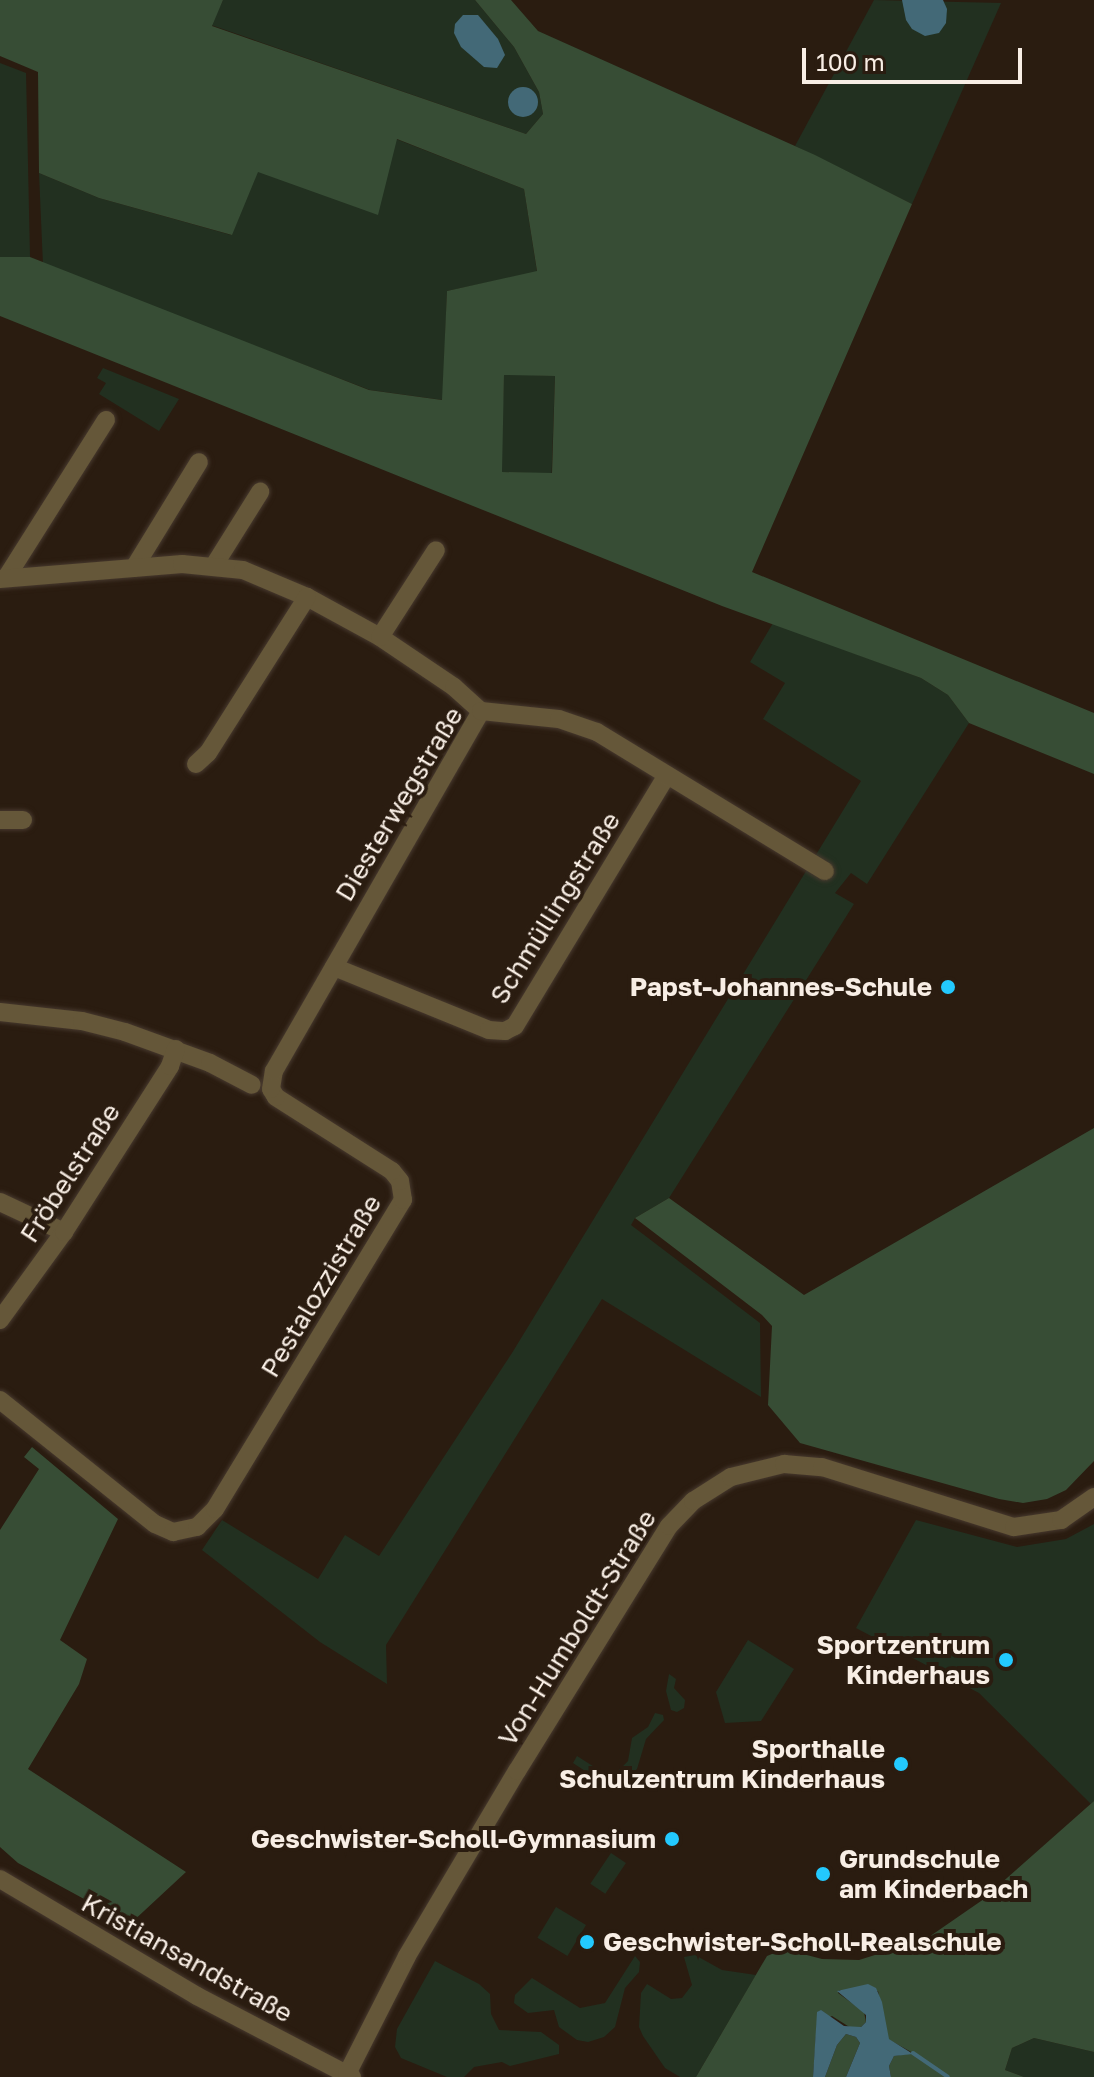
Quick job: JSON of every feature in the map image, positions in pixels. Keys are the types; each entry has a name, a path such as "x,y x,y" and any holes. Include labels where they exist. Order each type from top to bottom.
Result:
{"street":[{"path":"3,578 106,420"},
{"path":"134,568 199,462"},
{"path":"213,567 260,492"},
{"path":"380,637 436,550"},
{"path":"3,578 182,564 243,570 307,597 380,637 454,687 481,711"},
{"path":"196,764 208,753 307,597"},
{"name":"Diesterwegstraße","path":"271,1089 274,1071 481,711 549,717 581,725 825,871"},
{"name":"Schmüllingstraße","path":"334,967 489,1030 505,1031 515,1026 667,775"},
{"path":"0,820 23,820"},
{"path":"0,1012 97,1024 176,1049 252,1085"},
{"name":"Fröbelstraße","path":"0,1320 64,1232 170,1066 176,1049"},
{"name":"Pestalozzistraße","path":"0,1400 155,1524 173,1532 197,1527 215,1509 403,1200 400,1181 392,1171 291,1108 271,1089"},
{"path":"0,1202 64,1232"},
{"name":"Von-Humboldt-Straße","path":"349,2075 407,1956 517,1771 669,1526 693,1501 731,1477 784,1464 822,1467 1014,1527 1061,1520 1094,1497"},
{"name":"Kristiansandstraße","path":"0,1879 197,1996 349,2075"}],"green space":[{"path":"0,0 223,0 212,26 526,134 543,114 539,92 514,47 475,0 511,0 538,31 815,155 912,204 752,572 1094,713 1094,774 969,723 948,695 921,678 722,606 0,316 0,257 30,257 369,390 442,400 447,291 537,271 524,189 397,139 378,215 258,172 232,235 99,198 39,173 38,72 0,56","holes":["504,375 555,376 552,473 502,472"]},
{"path":"223,0 475,0 514,47 539,92 543,114 526,134 211,25"},
{"path":"874,0 1001,3 912,204 795,146"},
{"path":"0,63 26,73 30,257 0,257"},
{"path":"396,139 524,189 537,272 447,291 443,400 370,390 43,265 39,173 99,198 231,235 257,172"},
{"path":"103,368 179,399 159,431 99,394 106,383 97,378"},
{"path":"504,374 555,376 552,474 501,472"},
{"path":"773,623 921,678 948,695 969,723 867,884 851,873 835,893 854,904 669,1198 635,1218 631,1225 760,1323 761,1397 602,1299 386,1645 387,1684 320,1642 202,1550 222,1520 318,1579 345,1535 379,1556 512,1353 861,781 763,719 785,683 750,662"},
{"path":"1094,1128 1094,1461 1066,1490 1047,1499 1023,1503 999,1499 800,1443 768,1405 772,1326 762,1315 635,1218 669,1198 804,1295"},
{"path":"32,1447 118,1519 60,1640 87,1659 79,1684 28,1769 186,1872 130,1924 18,1863 0,1847 0,1530 39,1469 24,1457"},
{"name":"Sportzentrum Kinderhaus","path":"916,1520 1017,1547 1066,1539 1094,1524 1094,1801 1091,1804 979,1693 856,1628"},
{"path":"748,1640 794,1669 761,1721 725,1723 716,1692"},
{"path":"669,1674 676,1679 674,1688 685,1700 684,1708 677,1712 671,1710 666,1691"},
{"path":"655,1713 663,1715 664,1720 646,1739 637,1769 628,1776 621,1775 619,1770 628,1761 632,1738 648,1727"},
{"path":"577,1756 607,1775 612,1774 610,1782 605,1784 573,1763"},
{"path":"1094,1801 1094,2052 1034,2038 1012,2048 1005,2070 1024,2077 891,2077 889,2066 894,2056 913,2053 888,2039 878,1991 839,1990 838,1993 864,2012 866,2022 861,2027 851,2028 832,2016 817,2022 813,2077 696,2077 767,1956 784,1949 822,1959 859,1960 926,1939 981,1901"},
{"path":"611,1853 626,1863 605,1894 590,1884"},
{"path":"556,1907 586,1925 567,1956 537,1938"},
{"path":"695,1955 722,1970 756,1975 696,2077 680,2077 665,2068 643,2036 639,2027 641,1993 647,1984 671,1999 682,1998 692,1985 684,1957"},
{"path":"635,1956 640,1962 639,1972 625,1988 615,2027 604,2037 588,2042 577,2040 559,2027 554,2010 528,2013 514,2003 515,1995 532,1978 580,2008 605,2003"},
{"path":"435,1961 479,1984 490,1994 491,2014 499,2030 541,2032 559,2045 559,2054 510,2066 502,2062 474,2067 464,2077 447,2077 401,2058 395,2047 397,2029"},
{"path":"846,2034 856,2037 860,2043 846,2077 825,2077 837,2045"},
{"path":"1034,2038 1094,2052 1094,2077 1024,2077 1005,2070 1012,2048"}],"water":[{"path":"902,0 943,0 947,9 946,23 939,33 925,36 912,29 906,20"},
{"path":"463,15 478,15 498,39 505,55 497,68 484,67 461,47 454,33 455,24"},
{"path":"523,87 534,91 538,102 534,113 523,117 512,113 508,102 512,91"},
{"path":"868,1984 876,1988 882,2002 889,2039 913,2054 894,2056 889,2066 891,2077 846,2077 860,2043 856,2037 846,2034 837,2045 825,2077 813,2077 817,2012 821,2010 844,2026 861,2027 866,2022 866,2015 837,1991"}],"waterway":[{"path":"913,2053 948,2077"}],"place":[{"name":"Papst-Johannes-Schule","path":"948,987"},
{"name":"Sportzentrum Kinderhaus","path":"1006,1660"},
{"name":"Sporthalle Schulzentrum Kinderhaus","path":"901,1764"},
{"name":"Geschwister-Scholl-Gymnasium","path":"672,1839"},
{"name":"Grundschule am Kinderbach","path":"823,1874"},
{"name":"Geschwister-Scholl-Realschule","path":"587,1942"}]}
